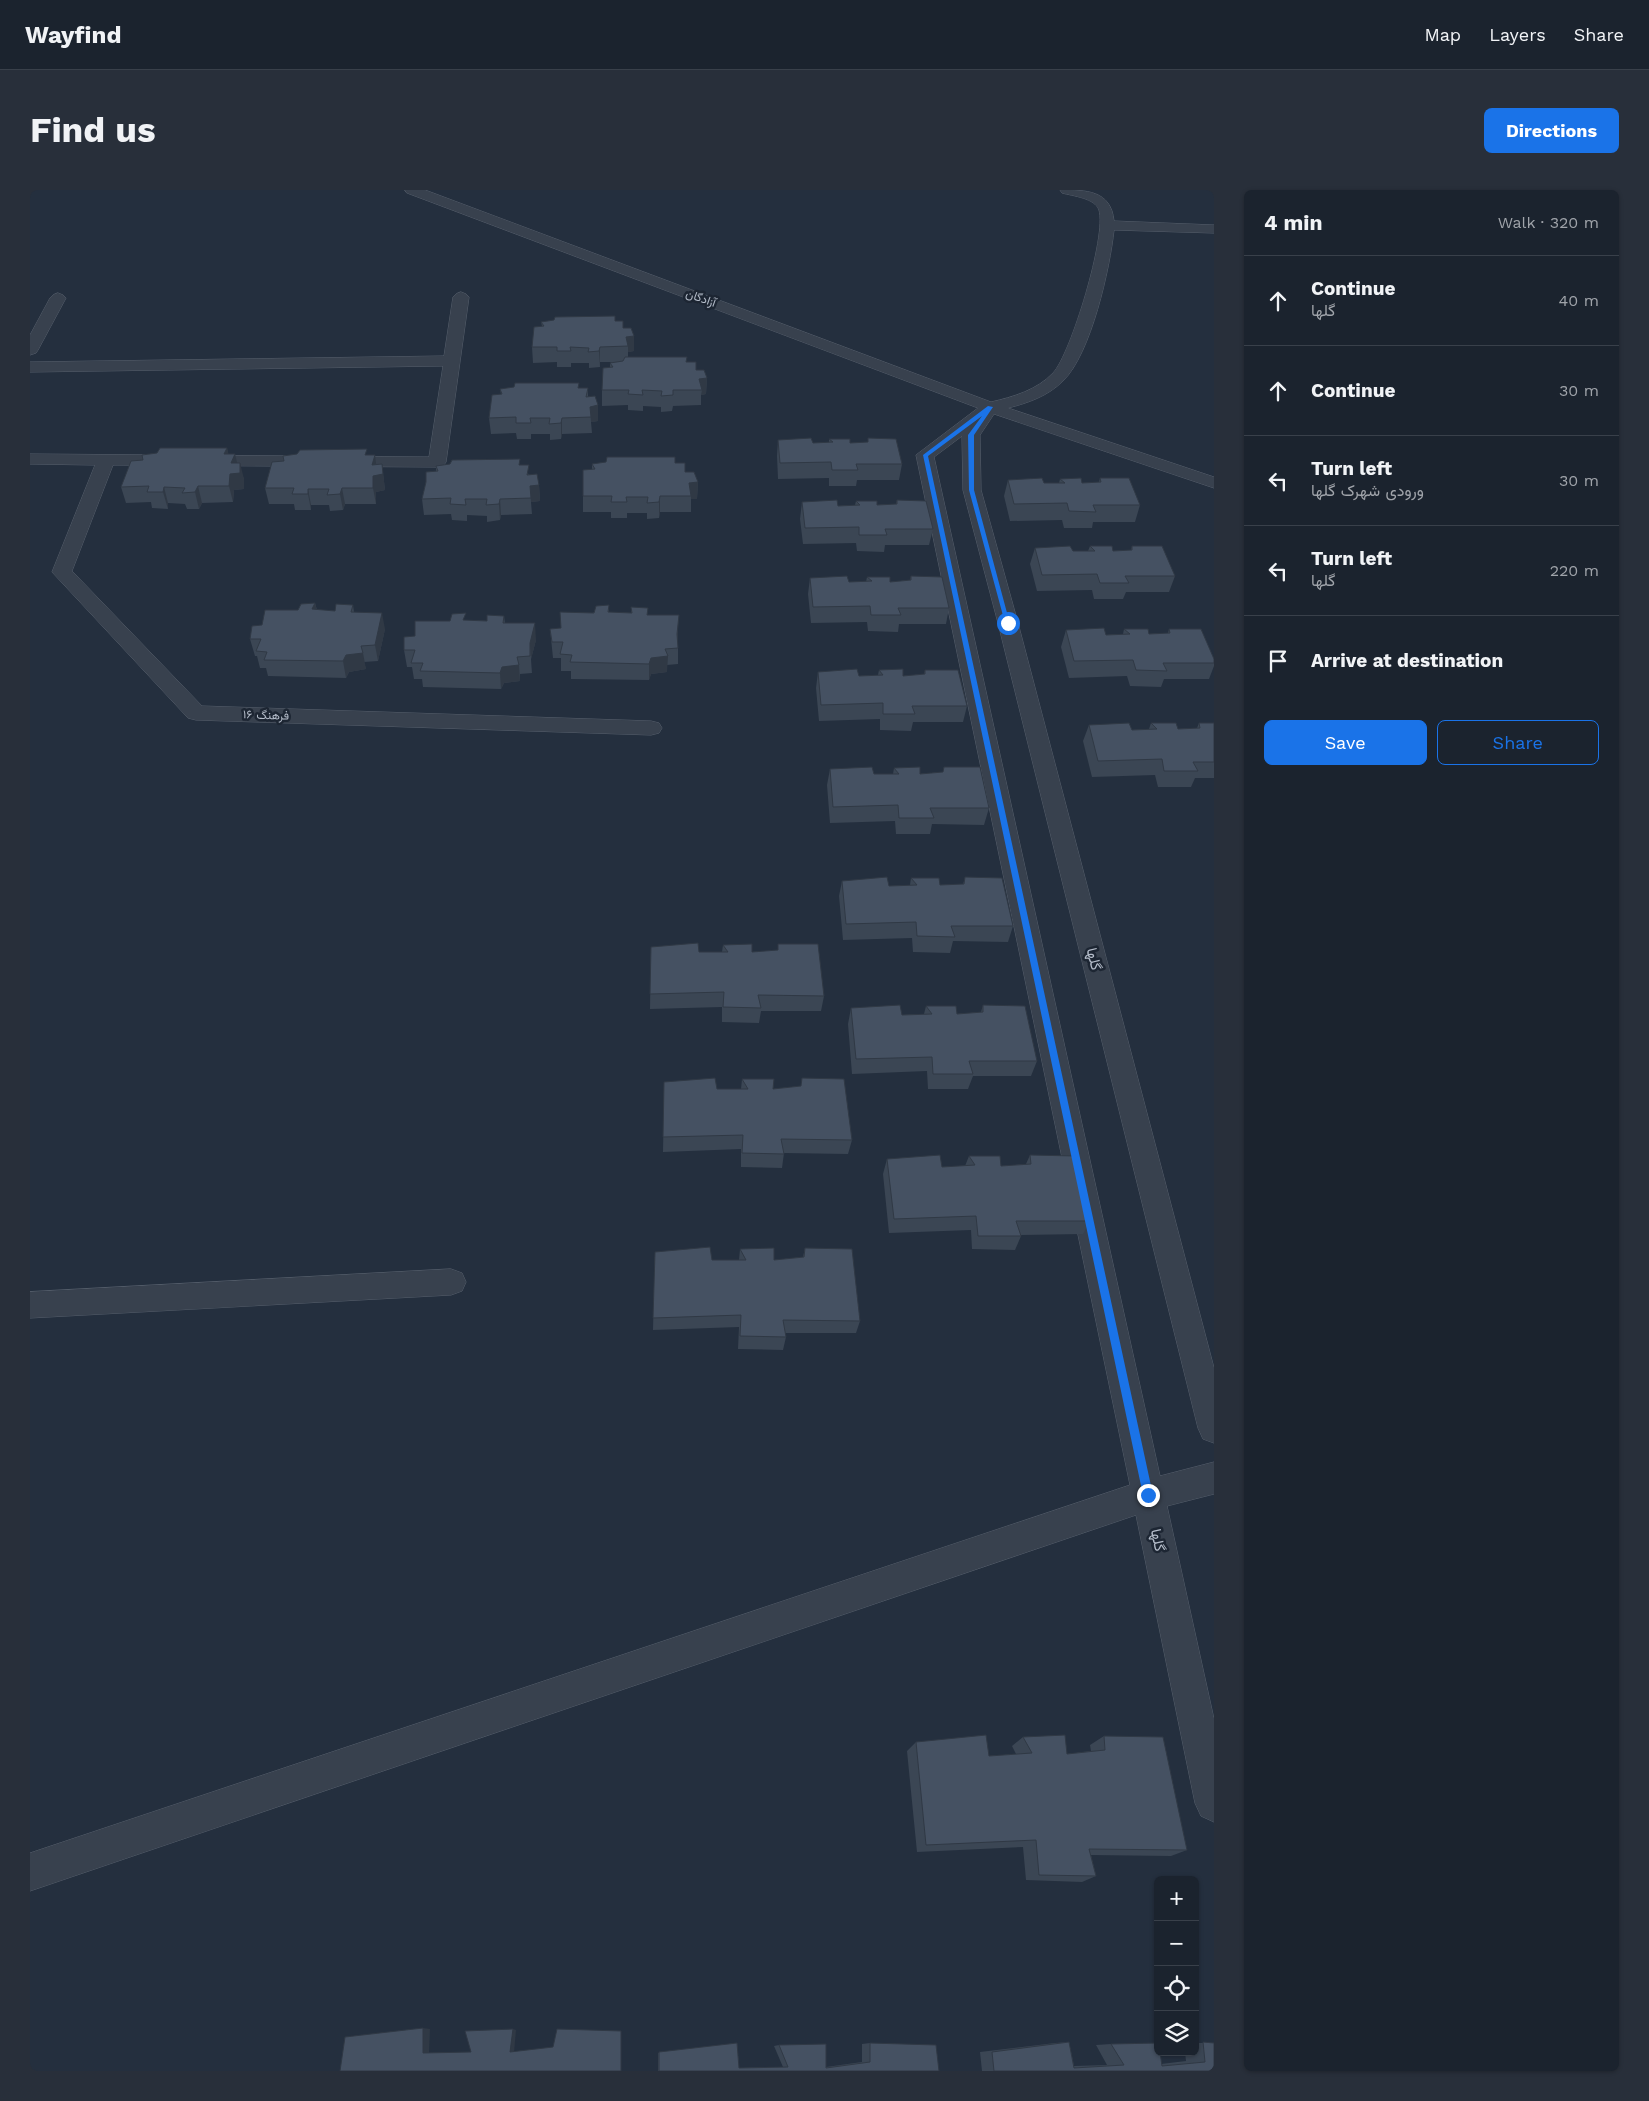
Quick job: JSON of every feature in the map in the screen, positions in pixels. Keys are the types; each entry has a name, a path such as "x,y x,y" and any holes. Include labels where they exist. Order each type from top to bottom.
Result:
{"street":[{"name":"آزادگان","path":"412,190 990,407 1214,483"},
{"path":"990,407 1023,399 1056,380 1072,358 1090,305 1104,251 1107,211 1101,202 1087,195 1067,190"},
{"path":"1106,225 1214,229"},
{"path":"30,459 437,462 461,297"},
{"path":"30,350 58,298"},
{"path":"30,367 452,361"},
{"name":"گلها","path":"990,407 925,455 1214,1803"},
{"name":"گلها","path":"990,407 971,435 972,490 1013,642 1214,1428"},
{"name":"فرهنگ ۱۶","path":"106,459 62,572 196,713 651,728"},
{"path":"30,1305 451,1282"},
{"path":"30,1872 1148,1495 1214,1478"}],"building":[{"path":"615,316 615,321 623,321 623,328 631,328 634,336 626,337 628,346 600,347 599,351 588,352 589,348 570,347 571,351 557,351 557,347 532,347 534,327 544,326 541,322 554,320 555,317"},
{"path":"625,357 687,357 686,362 696,362 696,370 704,370 707,378 699,379 702,390 673,390 673,395 661,396 662,391 642,390 643,395 628,394 629,390 602,390 603,368 613,367 610,363 623,361"},
{"path":"515,383 579,383 578,388 588,388 586,397 595,396 598,405 590,407 591,417 562,418 561,423 549,424 550,418 530,418 531,423 516,423 516,417 489,418 492,395 502,394 500,389 514,387"},
{"path":"811,438 813,443 833,442 829,439 850,439 850,443 868,442 868,438 896,439 902,464 856,464 858,470 832,470 831,462 780,463 778,440"},
{"path":"160,448 227,448 224,454 235,454 231,463 240,463 240,473 230,474 229,486 198,486 195,492 182,493 185,488 164,487 163,492 147,492 149,486 121,487 131,461 143,460 142,455 157,453"},
{"path":"367,449 365,455 375,455 372,465 382,464 383,474 373,476 373,488 342,488 340,494 327,495 329,489 308,489 308,494 292,494 294,488 265,488 272,462 284,461 283,456 297,454 300,450"},
{"path":"607,457 675,457 675,463 685,463 685,472 694,472 698,482 689,483 691,496 660,496 659,502 647,503 648,497 626,497 627,502 611,502 612,496 583,496 583,470 595,469 592,464 606,462"},
{"path":"520,459 519,465 529,465 527,475 537,474 539,485 530,486 531,498 500,499 499,504 486,505 487,499 465,499 466,505 450,504 451,498 422,499 426,472 438,471 436,466 450,464 452,460"},
{"path":"1042,478 1044,483 1065,483 1060,479 1081,478 1082,483 1101,482 1100,478 1129,478 1140,505 1093,505 1096,512 1069,511 1067,503 1014,504 1008,480"},
{"path":"837,500 838,506 860,505 856,501 877,501 877,505 897,504 897,500 926,501 933,529 885,529 887,535 859,535 859,527 805,528 802,502"},
{"path":"1070,546 1073,551 1095,551 1090,546 1112,546 1113,551 1132,550 1132,546 1162,546 1175,576 1125,576 1129,583 1100,583 1097,574 1042,575 1035,548"},
{"path":"847,576 849,582 872,581 867,577 890,577 890,582 911,580 911,576 942,577 949,608 898,608 901,615 871,615 870,606 813,607 810,578"},
{"path":"315,603 312,609 335,611 336,604 353,605 351,612 382,613 375,645 361,646 363,653 346,655 343,661 264,660 267,652 256,651 261,639 250,639 252,626 262,625 265,610 298,610 301,604"},
{"path":"609,605 608,612 632,613 631,607 648,608 647,615 679,615 678,648 665,649 668,656 651,658 649,664 570,662 572,655 560,654 563,642 552,642 550,629 561,628 560,612 594,613 596,606"},
{"path":"466,613 463,620 487,621 487,615 504,616 503,623 535,623 530,643 530,656 517,657 519,665 502,667 500,673 420,671 423,663 411,663 415,650 404,650 404,637 415,636 415,621 450,621 452,614"},
{"path":"1104,628 1106,635 1130,634 1124,629 1148,629 1149,634 1170,633 1169,629 1201,629 1214,663 1163,663 1167,671 1136,670 1133,660 1074,661 1066,630"},
{"path":"857,669 859,676 883,675 879,670 903,669 903,676 925,674 925,670 958,670 967,706 912,706 915,714 883,714 883,703 821,705 818,672"},
{"path":"1129,723 1132,730 1157,729 1151,723 1176,723 1178,729 1200,728 1199,723 1214,723 1214,762 1193,762 1198,771 1164,771 1162,759 1098,761 1089,725"},
{"path":"872,767 874,774 899,774 894,768 920,767 920,774 943,772 944,767 980,767 989,808 930,808 934,818 899,818 898,805 833,807 830,769"},
{"path":"887,877 889,886 917,885 911,878 939,878 940,885 964,884 965,877 1002,878 1013,926 951,926 955,937 917,936 916,922 846,924 842,881"},
{"path":"698,943 699,952 728,952 723,945 752,944 752,952 778,950 778,944 818,944 824,996 758,995 761,1008 723,1007 724,992 650,994 651,947"},
{"path":"900,1005 902,1015 932,1014 926,1006 956,1006 957,1014 983,1012 983,1005 1025,1006 1037,1061 969,1061 973,1074 933,1074 932,1057 856,1059 851,1008"},
{"path":"715,1078 717,1089 748,1089 742,1079 774,1079 773,1089 801,1086 802,1078 844,1079 852,1140 781,1139 784,1154 742,1153 743,1135 663,1137 664,1082"},
{"path":"940,1155 942,1167 975,1165 969,1156 1000,1156 1001,1166 1031,1164 1030,1155 1075,1156 1090,1221 1016,1221 1021,1236 978,1236 976,1216 894,1219 887,1159"},
{"path":"710,1247 712,1260 746,1260 740,1249 774,1248 774,1260 804,1257 805,1248 852,1249 860,1321 783,1320 786,1337 740,1336 741,1315 653,1318 655,1252"},
{"path":"986,1735 989,1756 1032,1753 1023,1737 1065,1735 1067,1754 1105,1750 1104,1736 1163,1737 1187,1850 1089,1849 1096,1876 1039,1875 1036,1840 926,1845 916,1742"},
{"path":"423,2028 423,2053 471,2052 465,2031 513,2029 510,2052 553,2047 557,2029 621,2031 621,2071 340,2071 345,2037"},
{"path":"1069,2042 1074,2068 1124,2065 1111,2044 1154,2043 1154,2056 1161,2056 1162,2066 1205,2062 1203,2042 1214,2043 1214,2071 994,2071 992,2052"},
{"path":"737,2043 739,2068 788,2067 779,2045 826,2044 826,2068 870,2062 870,2043 936,2045 939,2071 659,2071 659,2052"}],"route":[{"path":"1008,623 972,490 971,435 990,407 925,455 1148,1495"}]}
